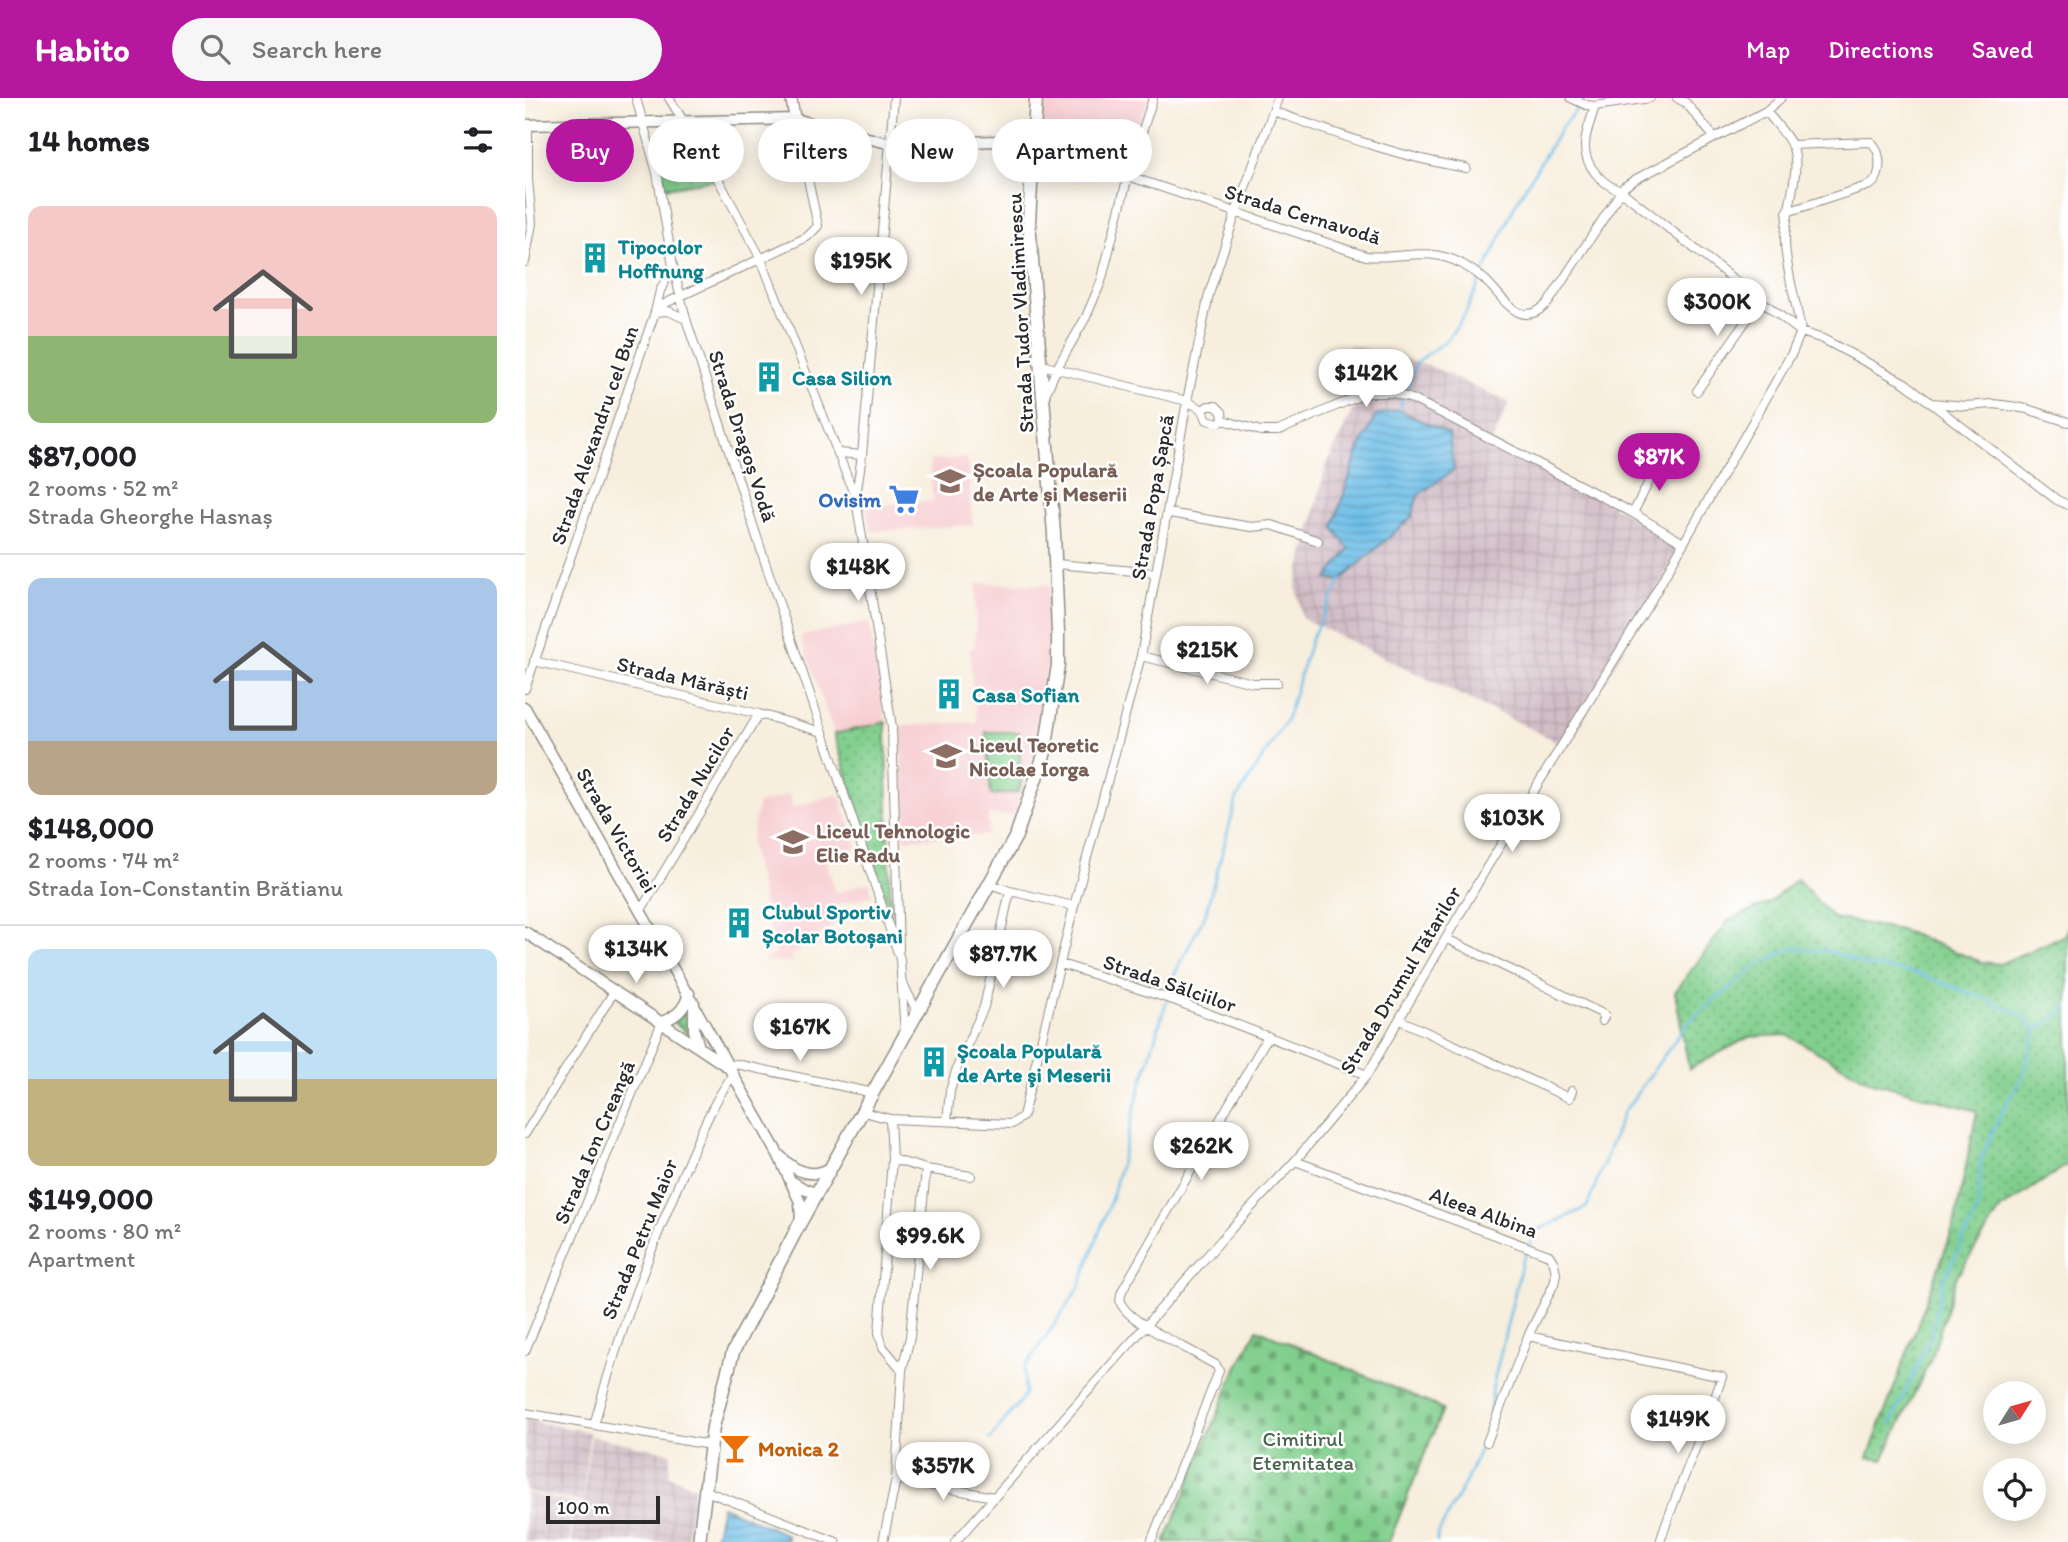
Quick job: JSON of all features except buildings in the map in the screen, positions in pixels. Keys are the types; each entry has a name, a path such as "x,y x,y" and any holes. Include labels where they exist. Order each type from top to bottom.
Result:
{"main road":[{"path":"791,98 795,119"},
{"name":"Strada Tudor Vladimirescu","path":"1034,119 1036,98"},
{"path":"527,125 648,123"},
{"name":"Strada Tudor Vladimirescu","path":"699,1542 710,1445 733,1352 800,1223 835,1165 1016,836 1045,752 1058,665 1057,564 1029,222 1031,182"},
{"name":"Strada Victoriei","path":"525,708 692,998 778,1154 802,1209 800,1223"},
{"path":"525,932 699,1046 731,1070"},
{"path":"662,1023 678,1014 692,998 693,1021 699,1046"},
{"name":"Strada Victoriei","path":"778,1154 803,1173 817,1193"},
{"path":"803,1173 821,1174 835,1165"},
{"path":"791,1181 817,1193"}],"street":[{"name":"Strada Dragoș Vodă","path":"636,98 657,173 673,266 686,319 899,959 905,1036"},
{"path":"669,98 683,119"},
{"path":"893,119 894,98"},
{"path":"1146,119 1153,98"},
{"name":"Strada Popa Șapcă","path":"864,1112 890,1119 1012,1124 1023,1116 1074,906 1141,656 1209,294 1278,98"},
{"path":"1650,98 1582,103 1586,156 1608,186 1621,191 1801,332 1823,339 1905,383 2036,484 2068,505"},
{"path":"1677,98 1686,103 1714,137"},
{"name":"Strada Cernavodă","path":"1146,182 1366,256 1383,258 1438,254 1462,264 1484,279 1507,305 1521,313 1531,314 1541,311 1548,303 1621,191 1636,179 1766,110 1781,98"},
{"path":"1766,110 1791,145 1796,172 1787,212 1785,242 1801,332"},
{"path":"1273,111 1393,152 1427,162 1466,168"},
{"path":"525,262 532,223 526,180 527,125"},
{"path":"1787,212 1870,185 1876,182 1879,175 1879,155 1876,146 1871,142 1791,145"},
{"path":"720,182 761,258 856,499 892,727 899,959"},
{"name":"Strada Alexandru cel Bun","path":"655,312 680,296 807,237 818,226 809,182"},
{"path":"856,499 887,182"},
{"path":"1044,397 1101,282 1126,182"},
{"name":"Strada Alexandru cel Bun","path":"525,689 660,291 673,266"},
{"path":"1697,391 1760,301"},
{"name":"Strada Alexandru cel Bun","path":"655,312 668,311 686,319"},
{"name":"Strada Drumul Tătarilor","path":"955,1542 1230,1230 1295,1161 1367,1075 1487,867 1650,602 1793,353 1801,332"},
{"path":"1041,365 1187,401 1203,410 1207,420 1219,423 1223,420 1261,431 1278,431 1366,393 1393,393 1412,400 1633,513 1683,543"},
{"path":"1931,403 2010,406 2068,422"},
{"path":"1203,410 1208,405 1216,406 1222,412 1223,420"},
{"path":"839,453 862,455"},
{"path":"1633,513 1660,460"},
{"path":"1168,513 1251,527 1272,525 1318,541"},
{"path":"1057,564 1156,573"},
{"path":"1141,656 1253,683 1277,683"},
{"name":"Strada Mărăști","path":"534,661 759,713 823,732"},
{"name":"Strada Nucilor","path":"641,910 759,713"},
{"path":"990,884 1074,906"},
{"path":"947,1121 954,1078 984,1007 1010,891"},
{"path":"1447,939 1605,1015 1602,1021"},
{"name":"Strada Sălciilor","path":"1061,964 1175,1001 1367,1075"},
{"path":"902,982 918,1013"},
{"path":"525,1134 615,990"},
{"path":"1400,1020 1569,1098 1572,1091"},
{"name":"Strada Ion Creangă","path":"525,1351 662,1023"},
{"path":"1151,1542 1219,1371 1216,1365 1133,1317 1122,1307 1120,1300 1125,1284 1268,1036"},
{"path":"731,1070 737,1064 874,1093"},
{"name":"Strada Petru Maior","path":"594,1425 632,1296 731,1070"},
{"path":"890,1119 892,1159 879,1333 883,1346 902,1370"},
{"path":"892,1159 926,1169 971,1176"},
{"name":"Aleea Albina","path":"1295,1161 1549,1255 1556,1273 1555,1284 1528,1336 1487,1442"},
{"path":"883,1542 896,1479 902,1370 910,1337 926,1169"},
{"path":"1528,1336 1722,1377 1708,1421 1675,1496 1660,1542"},
{"path":"525,1413 710,1445"},
{"path":"896,1479 995,1497"},
{"path":"706,1492 836,1542"}],"shaded area":[{"path":"1041,98 1149,98 1141,119 1042,119"},
{"path":"1349,345 1430,366 1509,403 1492,442 1683,543 1568,747 1302,618 1296,586 1326,466 1359,397"},
{"name":"Școala Populară de Arte și Meserii","path":"967,457 973,525 871,532 866,506 933,501 929,461"},
{"path":"976,583 1049,585 1051,616 1045,720 1015,815 988,815 988,835 905,839 900,726 977,722 969,649 975,646"},
{"path":"869,622 886,722 834,734 800,636"},
{"path":"839,794 858,849 824,848 835,893 869,882 873,895 836,905 838,917 831,928 825,930 822,935 800,940 799,951 792,954 793,962 764,961 775,954 750,843 758,804 789,795 793,807"},
{"path":"525,1420 589,1432 583,1502 525,1491"},
{"path":"591,1436 671,1453 669,1474 695,1486 686,1542 573,1542 572,1518 575,1505 581,1505"},
{"path":"525,1493 573,1503 571,1542 525,1542"}],"green space":[{"path":"664,182 702,182 665,188"},
{"path":"886,722 886,739 891,915 834,734"},
{"path":"986,732 1019,732 1021,784 1018,792 991,795"},
{"path":"1797,879 1833,918 1901,930 1981,962 2000,964 2065,935 2068,927 2068,1164 2000,1210 1956,1278 1933,1354 1883,1460 1868,1458 1954,1226 1977,1111 1870,1081 1787,1035 1749,1037 1689,1069 1675,992 1729,920 1769,903"},
{"path":"687,1011 690,1020 691,1036 673,1022"},
{"name":"Cimitirul Eternitatea","path":"1257,1329 1443,1409 1389,1542 1165,1542 1234,1374"}],"water":[{"path":"1399,410 1449,434 1454,470 1418,495 1412,517 1341,580 1327,579 1349,549 1333,527 1357,454 1376,415"},
{"path":"722,1506 787,1535 786,1542 714,1542"}],"waterway":[{"path":"1405,394 1417,362 1448,339 1465,314 1516,203 1563,125 1588,98"},
{"path":"1399,410 1403,400"},
{"path":"990,1439 1025,1395 1024,1369 1079,1288 1113,1194 1138,1095 1175,973 1205,915 1237,798 1286,721 1311,639 1341,580"},
{"path":"1437,1542 1437,1536 1467,1479 1488,1429 1493,1385 1522,1262 1536,1231 1587,1207 1623,1113 1688,1022 1758,965 1791,948 1831,951 1865,965 1915,973 2024,1016 2036,1031 2068,1007"},
{"path":"1891,1423 1931,1336 1944,1279 1978,1209 1981,1159 2001,1113 2022,1078 2035,1033"}],"place":[{"name":"Tipocolor Hoffnung","path":"595,258"},
{"name":"Casa Silion","path":"769,377"},
{"name":"Școala Populară de Arte și Meserii","path":"950,481"},
{"name":"Ovisim","path":"904,499"},
{"name":"Casa Sofian","path":"949,694"},
{"name":"Liceul Teoretic Nicolae Iorga","path":"946,756"},
{"name":"Liceul Tehnologic Elie Radu","path":"793,842"},
{"name":"Clubul Sportiv Școlar Botoșani","path":"739,923"},
{"name":"Şcoala Populară de Arte şi Meserii","path":"934,1062"},
{"name":"Monica 2","path":"735,1448"}]}
